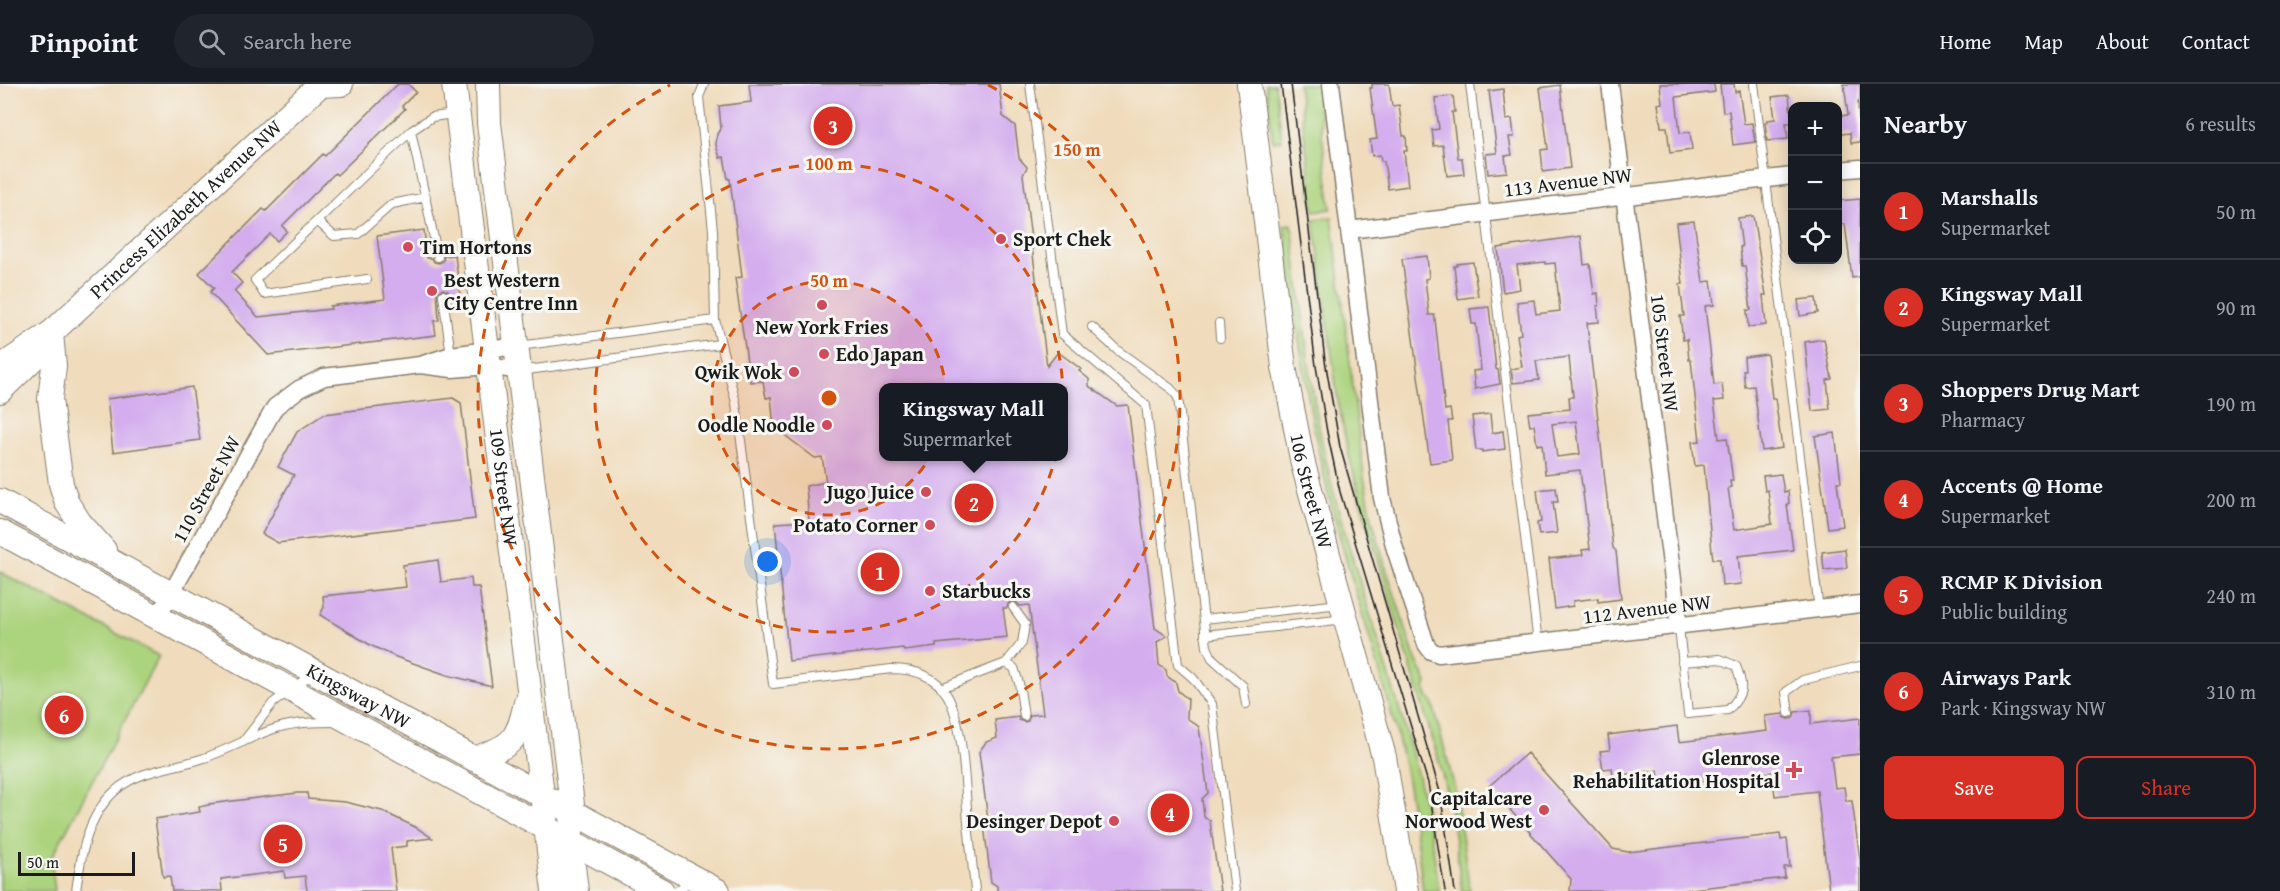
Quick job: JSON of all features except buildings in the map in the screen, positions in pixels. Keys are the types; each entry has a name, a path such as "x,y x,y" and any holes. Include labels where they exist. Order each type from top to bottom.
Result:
{"main road":[{"name":"Princess Elizabeth Avenue NW","path":"0,366 51,333 328,84"},
{"name":"109 Street NW","path":"454,84 554,891"},
{"name":"109 Street NW","path":"488,84 489,123 573,813 570,841 576,891"},
{"name":"106 Street NW","path":"1249,84 1284,367 1292,414 1303,464 1384,757 1406,891"},
{"name":"Princess Elizabeth Avenue NW","path":"0,391 31,363 51,333"},
{"path":"51,333 54,366 50,399 61,484 68,503 80,523 115,563"},
{"name":"Kingsway NW","path":"0,501 541,795 686,885 718,891"},
{"name":"Kingsway NW","path":"0,531 662,891"},
{"path":"474,759 507,745 516,737 528,692"}],"street":[{"path":"1331,84 1349,230"},
{"name":"105 Street NW","path":"1610,84 1679,627"},
{"path":"1842,170 1860,168"},
{"name":"113 Avenue NW","path":"1349,230 1788,176"},
{"name":"112 Avenue NW","path":"1349,230 1382,498 1395,549 1426,644 1431,651 1439,654 1538,644 1860,604"},
{"path":"452,362 488,358 517,346"},
{"path":"488,358 519,371"},
{"name":"110 Street NW","path":"158,617 276,407 299,389 324,377 452,362"}],"lane":[{"path":"704,84 699,97 713,230 715,320 740,425 773,684 891,669 910,669 926,675 942,688 954,711 960,745 975,891"},
{"path":"1030,84 1062,334 1146,405 1178,665 1193,678 1212,704 1235,891"},
{"path":"1470,84 1538,644"},
{"path":"1754,84 1819,610"},
{"path":"367,279 264,294 255,280 411,131 432,117 458,114"},
{"path":"411,131 438,257"},
{"path":"317,221 334,236 358,234 392,204 426,197"},
{"path":"443,295 452,362"},
{"path":"517,346 715,320"},
{"path":"1219,323 1220,338"},
{"path":"1092,327 1117,350 1170,388 1178,397 1207,647 1212,658 1244,686 1246,704"},
{"path":"519,371 720,344"},
{"path":"942,688 1006,663 1022,643 1025,624 1013,607"},
{"path":"1204,619 1345,611"},
{"path":"1205,635 1345,611"},
{"path":"1679,627 1682,662 1688,714 1728,710 1738,699 1742,683 1736,666 1720,659 1682,662"},
{"path":"1006,663 1014,668 1019,683 1024,716"},
{"path":"1789,713 1786,692 1803,680 1860,666"},
{"path":"243,742 267,710 315,671"},
{"path":"76,891 82,846 94,820 115,791 134,779 165,768 200,760 278,728 296,724 350,722"}],"green space":[{"path":"1266,84 1275,84 1282,140 1273,142"},
{"path":"1298,84 1316,84 1331,209 1314,211"},
{"path":"1332,217 1364,477 1372,519 1414,655 1427,683 1425,688 1427,697 1432,701 1455,789 1470,891 1462,891 1450,805 1437,754 1361,503 1348,452 1338,401 1314,219"},
{"path":"1292,224 1309,363 1327,467 1422,791 1439,891 1423,891 1413,812 1397,734 1333,512 1318,448 1301,353 1284,225"},
{"path":"0,572 159,656 51,859 55,891 0,891"}],"tram line":[{"path":"1281,84 1316,366 1327,432 1340,492 1428,783 1445,891"},
{"path":"1291,84 1325,360 1340,447 1440,792 1455,891"}],"place":[{"name":"Shoppers Drug Mart","path":"833,126"},
{"name":"Sport Chek","path":"1001,239"},
{"name":"Tim Hortons","path":"408,247"},
{"name":"Best Western City Centre Inn","path":"432,291"},
{"name":"New York Fries","path":"822,305"},
{"name":"Edo Japan","path":"824,354"},
{"name":"Qwik Wok","path":"794,372"},
{"name":"Oodle Noodle","path":"827,425"},
{"name":"Jugo Juice","path":"926,492"},
{"name":"Kingsway Mall","path":"974,503"},
{"name":"Potato Corner","path":"930,525"},
{"name":"Marshalls","path":"880,572"},
{"name":"Starbucks","path":"930,591"},
{"name":"Airways Park","path":"64,715"},
{"name":"Glenrose Rehabilitation Hospital","path":"1794,770"},
{"name":"Capitalcare Norwood West","path":"1544,810"},
{"name":"Accents @ Home","path":"1170,813"},
{"name":"Desinger Depot","path":"1114,821"},
{"name":"RCMP K Division","path":"283,844"}]}
